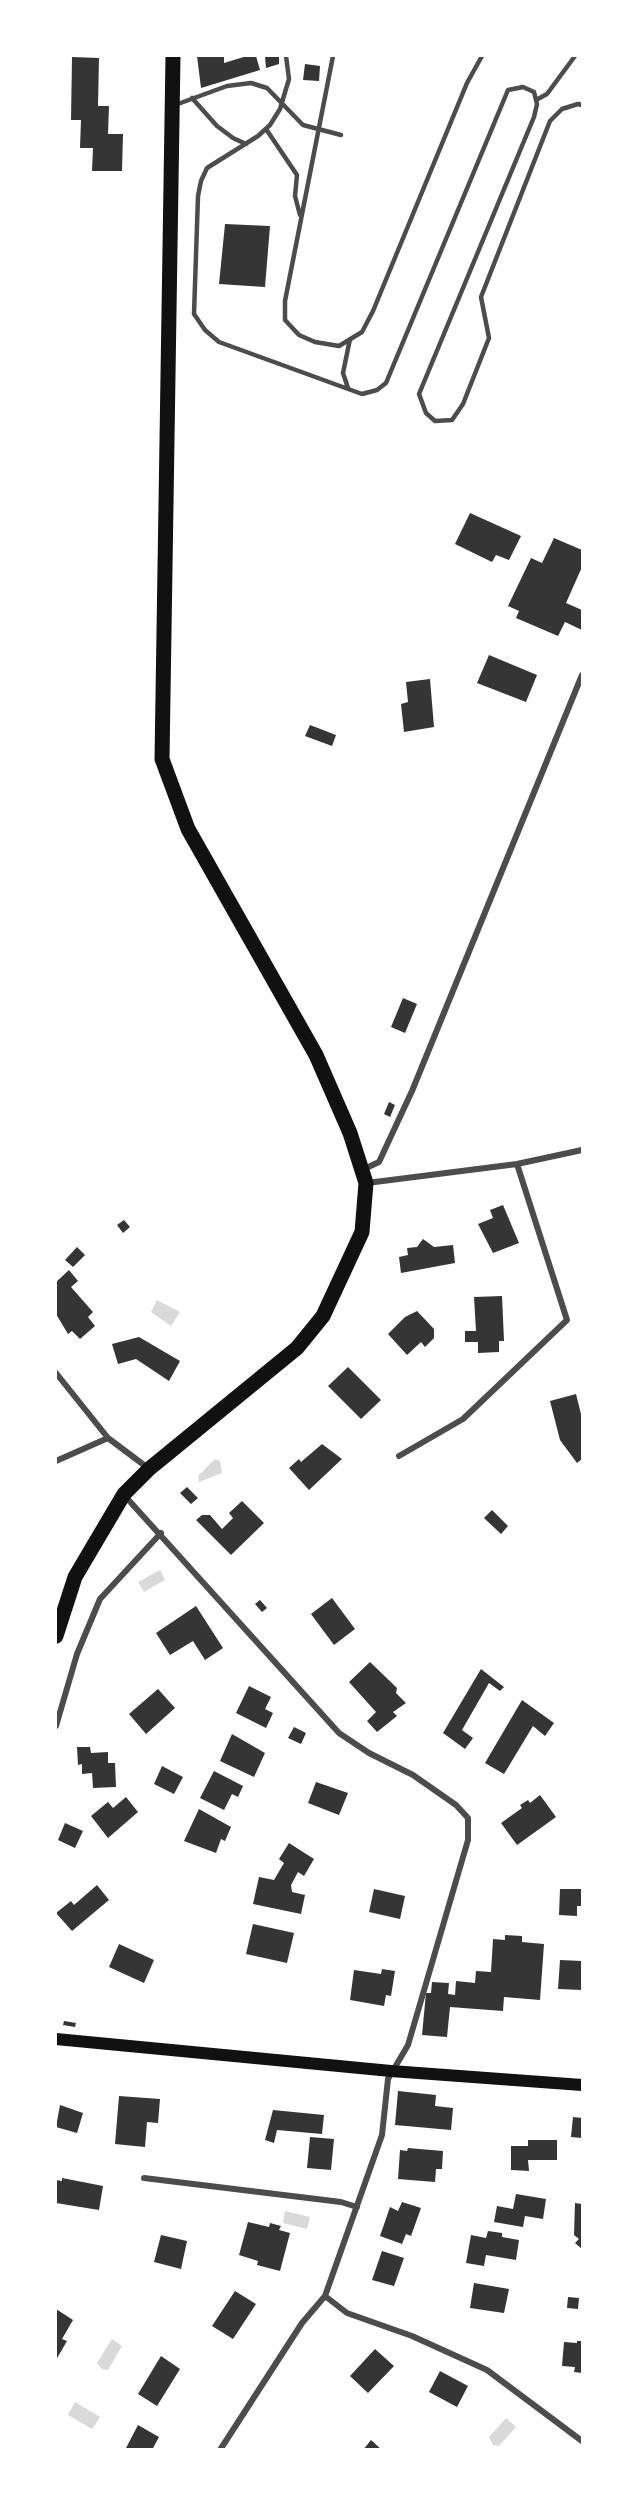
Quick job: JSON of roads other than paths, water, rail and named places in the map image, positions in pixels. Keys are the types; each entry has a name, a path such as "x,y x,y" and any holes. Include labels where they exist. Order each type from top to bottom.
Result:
{"main road":[{"path":"56,1636 75,1577 124,1494 149,1469 297,1348 323,1316 362,1232 365,1176 316,1055 188,829 162,759 173,56"},
{"path":"56,2038 391,2071 582,2085"}],"street":[{"path":"365,1176 379,1162 412,1091 582,675"},
{"path":"365,1176 518,1164 582,1150"},
{"path":"399,1456 463,1419 567,1320 518,1164"},
{"path":"56,1373 108,1438 149,1469"},
{"path":"56,1461 108,1438"},
{"path":"124,1494 339,1733 369,1753 413,1775 456,1804 468,1818 468,1840 408,2045 391,2071 382,2135 325,2296 302,2323 220,2450"},
{"path":"56,1726 77,1654 100,1599 161,1533"},
{"path":"144,2178 341,2202 357,2207"},
{"path":"325,2296 347,2313 412,2336 487,2370 582,2441"}],"lane":[{"path":"286,56 289,79 282,103 266,129 207,168 201,181 198,196 194,314 205,330 219,342 362,394 377,390 386,383 508,90 523,87 534,92 536,100 534,117 419,394 426,413 435,421 452,420 463,404 489,338 481,297 550,121 562,109 582,105"},
{"path":"333,56 285,301 285,320 299,335 315,342 339,346 362,332 373,311 467,83 482,56"},
{"path":"536,100 547,94 575,56"},
{"path":"172,105 227,86 251,83 267,88 303,125 341,135"},
{"path":"192,99 217,126 246,144"},
{"path":"266,129 297,175 295,196 301,218"},
{"path":"348,388 343,373 350,339"}]}
